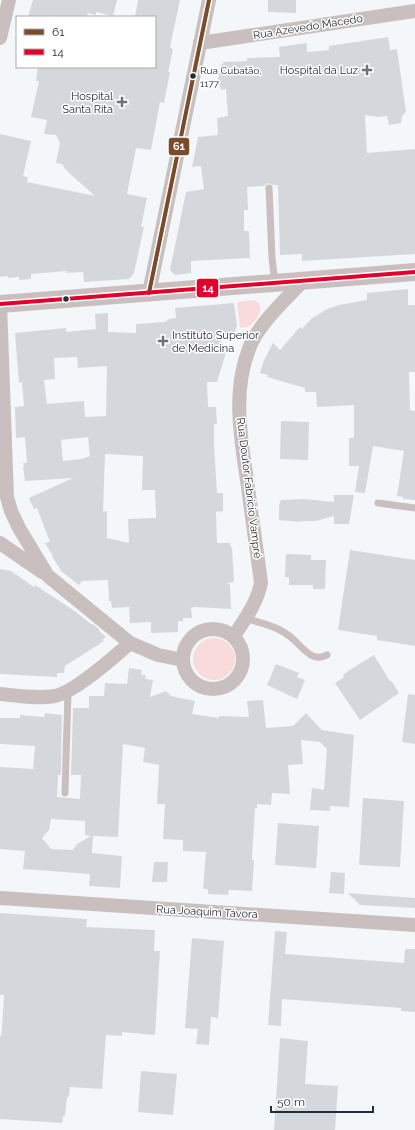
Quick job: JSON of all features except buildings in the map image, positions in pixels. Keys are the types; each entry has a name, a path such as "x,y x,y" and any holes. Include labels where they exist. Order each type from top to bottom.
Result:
{"street":[{"path":"0,38 9,0"},
{"path":"150,292 209,0"},
{"name":"Rua Azevedo Macedo","path":"200,43 415,11"},
{"path":"48,576 28,544 11,511 3,478 0,304 415,272"},
{"name":"Rua Doutor Fabrício Vampré","path":"234,636 246,618 258,595 261,583 239,425 239,395 242,368 251,343 268,318 303,281"},
{"path":"0,543 48,576 130,642 158,656 183,660"},
{"path":"214,629 222,630 234,636 244,655 241,672 236,680 221,688 212,689 196,684 187,673 183,660 186,645 198,633 214,629"},
{"path":"0,694 36,697 55,696 68,691 130,642"},
{"name":"Rua Joaquim Távora","path":"0,898 415,924"}],"lane":[{"path":"269,188 272,258 275,283"},
{"path":"378,503 415,508"},
{"path":"246,618 286,633 304,650 317,658 322,658 327,655"},
{"path":"65,793 68,691"}],"shaded area":[{"path":"254,300 260,306 259,314 248,327 240,328 237,302"},
{"path":"210,638 218,638 226,641 232,647 235,659 232,671 226,677 218,680 210,680 202,677 196,671 193,663 193,655 196,647 202,641"}],"transit line":[{"name":"61","path":"149,293 209,0"},
{"name":"14","path":"0,304 415,272"}],"place":[{"name":"Hospital da Luz","path":"367,70"},
{"name":"Rua Cubatão, 1177","path":"193,76"},
{"name":"Hospital Santa Rita","path":"122,102"},
{"name":"Instituto Superior de Medicina","path":"163,341"}]}
